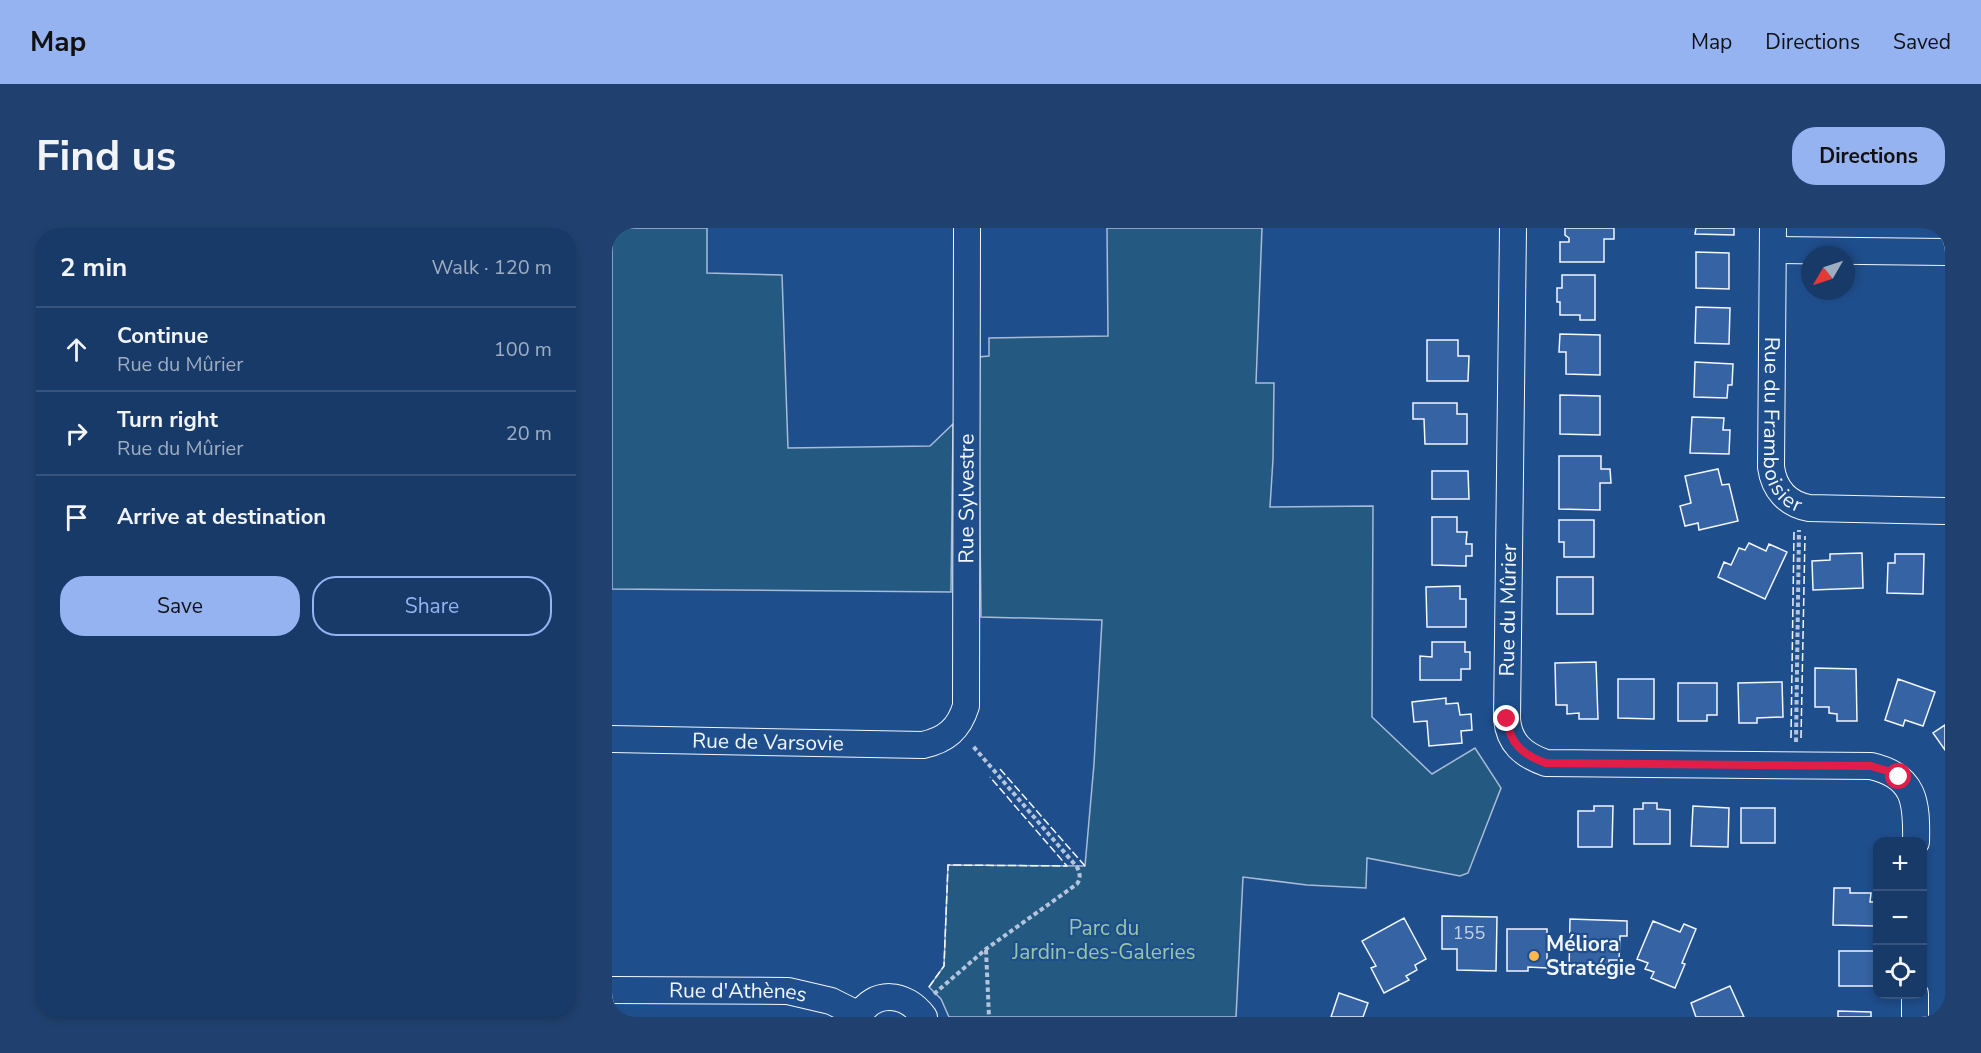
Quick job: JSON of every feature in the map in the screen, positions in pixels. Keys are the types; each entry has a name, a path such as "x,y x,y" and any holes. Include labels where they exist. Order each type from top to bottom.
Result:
{"street":[{"name":"Rue Sylvestre","path":"922,745 937,742 948,736 957,728 966,706 967,228"},
{"name":"Rue du Mûrier","path":"1513,228 1507,719 1511,738 1525,754 1546,763 1556,764 1871,766 1899,777 1914,799 1917,813 1916,837"},
{"path":"1773,239 1945,252"},
{"name":"Rue du Framboisier","path":"1773,239 1771,467 1772,477 1777,487 1792,503 1809,508 1945,511"},
{"name":"Rue de Varsovie","path":"612,739 922,745"},
{"name":"Rue d'Athènes","path":"612,990 788,991 831,1001 858,1016 866,1006 886,997 908,1001 920,1012"},
{"path":"1915,999 1915,1017"}],"path":[{"path":"1796,748 1799,523"},
{"path":"920,1012 986,950 1077,884 1080,876 1077,867 967,740"},
{"path":"986,950 989,1017"}],"green space":[{"path":"612,228 707,228 707,273 782,275 788,448 930,446 953,424 951,592 612,589"},
{"name":"Parc du Jardin-des-Galeries","path":"1107,228 1262,228 1256,383 1274,383 1270,507 1373,506 1372,717 1432,774 1475,748 1501,788 1468,873 1460,876 1367,858 1366,888 1307,885 1243,877 1236,1017 949,1017 941,999 929,987 944,966 948,865 1085,866 1094,764 1102,620 981,617 978,357 989,356 989,338 1108,336"}],"building":[{"path":"1565,228 1614,228 1614,239 1604,239 1604,262 1560,262 1560,242 1569,242 1569,238 1565,235"},
{"path":"1696,228 1734,228 1734,235 1695,234"},
{"path":"1696,252 1729,253 1729,289 1696,288"},
{"path":"1562,275 1595,275 1595,320 1580,320 1580,315 1560,315 1557,288 1562,288"},
{"path":"1696,307 1730,308 1729,344 1695,343"},
{"path":"1560,334 1600,335 1600,375 1566,374 1566,352 1559,352"},
{"path":"1427,340 1458,340 1458,356 1469,356 1468,381 1427,381"},
{"path":"1695,362 1733,364 1732,385 1728,385 1727,398 1694,397"},
{"path":"1560,395 1600,396 1600,435 1560,434"},
{"path":"1413,403 1457,403 1457,414 1467,414 1467,444 1425,444 1424,419 1413,419"},
{"path":"1692,417 1724,418 1723,430 1730,430 1729,454 1690,453"},
{"path":"1559,456 1601,456 1601,469 1610,469 1611,483 1600,483 1600,510 1559,509"},
{"path":"1718,469 1722,485 1729,484 1738,521 1699,530 1698,523 1685,526 1680,506 1691,503 1685,476"},
{"path":"1432,471 1468,471 1469,499 1432,499"},
{"path":"1432,517 1457,517 1457,532 1467,532 1466,544 1472,544 1472,556 1466,556 1466,566 1432,565"},
{"path":"1559,520 1594,520 1594,557 1564,557 1564,542 1559,542"},
{"path":"1749,543 1766,551 1769,544 1787,552 1765,599 1718,577 1724,562 1731,565 1739,548 1745,550"},
{"path":"1862,553 1863,588 1813,590 1812,561 1830,560 1830,554"},
{"path":"1895,554 1924,554 1923,594 1887,593 1888,563 1895,563"},
{"path":"1557,577 1593,577 1593,614 1557,614"},
{"path":"1460,586 1460,599 1466,599 1466,627 1427,627 1426,587"},
{"path":"1432,642 1465,642 1465,652 1470,652 1470,669 1461,669 1461,680 1420,680 1420,656 1432,657"},
{"path":"1596,662 1598,719 1579,719 1579,713 1567,714 1567,705 1556,705 1555,663"},
{"path":"1815,668 1856,669 1857,721 1837,721 1837,714 1829,713 1829,707 1815,707"},
{"path":"1618,679 1654,679 1654,719 1618,718"},
{"path":"1898,679 1935,692 1923,726 1905,720 1903,726 1885,720"},
{"path":"1782,682 1783,717 1757,718 1757,723 1739,723 1738,683"},
{"path":"1678,683 1717,683 1717,715 1707,715 1707,721 1678,721"},
{"path":"1446,698 1446,704 1458,703 1460,715 1471,714 1472,730 1461,731 1462,743 1429,746 1427,721 1414,722 1412,702"},
{"path":"1945,725 1945,750 1933,733"},
{"path":"1643,803 1657,803 1657,809 1670,810 1670,844 1634,844 1634,809 1643,809"},
{"path":"1594,806 1613,806 1612,847 1578,847 1578,811 1594,811"},
{"path":"1693,806 1729,808 1728,847 1691,846"},
{"path":"1741,808 1775,808 1775,843 1741,843"},
{"path":"1834,888 1850,888 1850,893 1871,893 1873,926 1833,925"},
{"path":"1442,916 1497,917 1496,971 1457,970 1457,949 1442,949"},
{"path":"1404,918 1426,959 1415,965 1417,970 1406,976 1409,980 1384,993 1371,968 1376,966 1362,941"},
{"path":"1570,919 1627,921 1627,936 1620,936 1619,960 1609,960 1609,967 1595,967 1594,973 1569,972"},
{"path":"1653,921 1680,932 1684,924 1696,929 1675,988 1651,978 1654,972 1645,969 1648,963 1637,959"},
{"path":"1507,929 1547,929 1547,968 1528,967 1528,971 1507,971"},
{"path":"1839,951 1873,951 1873,986 1839,986"},
{"path":"1730,986 1744,1017 1696,1017 1691,1003"},
{"path":"1339,993 1368,1003 1363,1017 1331,1017"},
{"path":"1838,1011 1871,1012 1871,1017 1838,1017"}],"fence":[{"path":"1791,738 1794,532"},
{"path":"1801,738 1805,536"},
{"path":"1000,769 1085,866"},
{"path":"929,987 944,966 948,865 1067,866 990,777"}],"place":[{"name":"Méliora Stratégie","path":"1534,956"}],"route":[{"path":"1507,719 1511,738 1518,747 1525,754 1546,763 1871,766 1899,777"}]}
